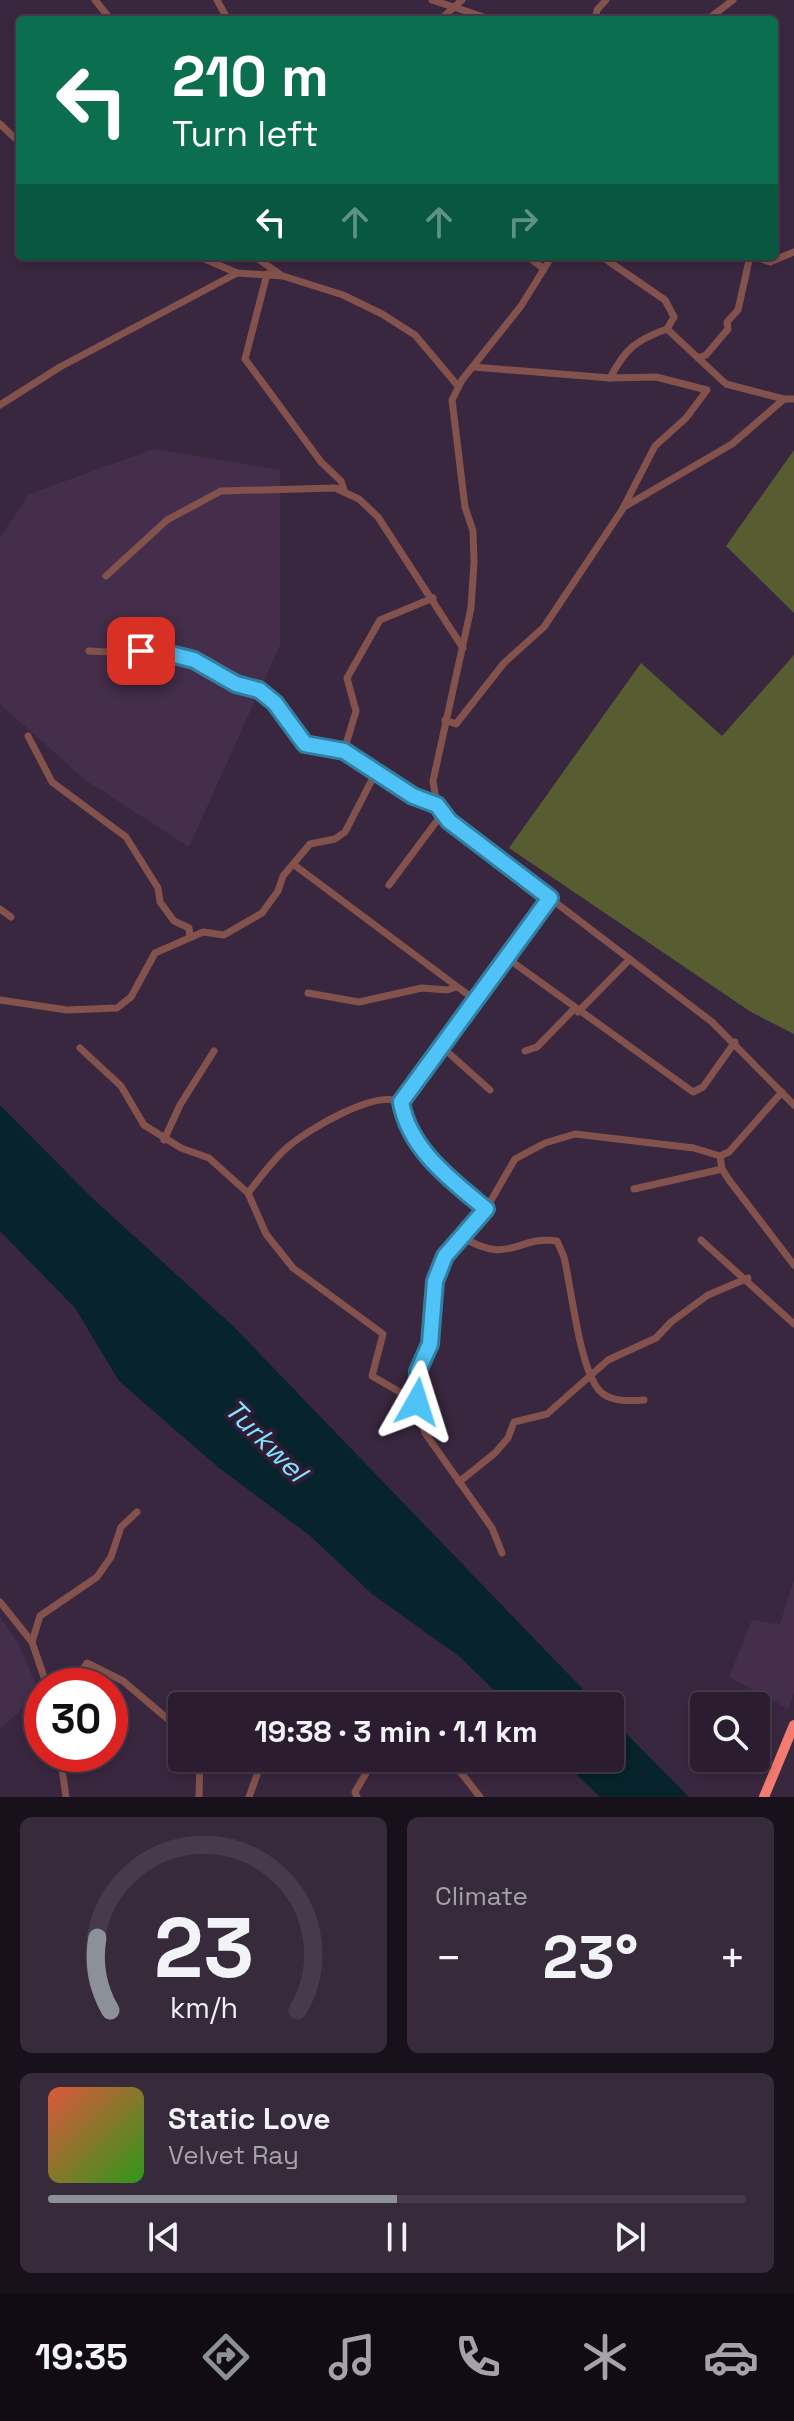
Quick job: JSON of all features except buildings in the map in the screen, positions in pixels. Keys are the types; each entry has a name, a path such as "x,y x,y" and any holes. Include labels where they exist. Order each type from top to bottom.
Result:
{"highway":[{"path":"764,1797 794,1725"}],"street":[{"path":"95,0 108,16"},
{"path":"432,0 481,16"},
{"path":"445,16 462,0"},
{"path":"712,16 733,0"},
{"path":"0,124 16,139"},
{"path":"207,260 237,273 283,276 343,295 406,328 425,345 458,386"},
{"path":"260,260 283,276"},
{"path":"532,260 544,269"},
{"path":"550,260 458,386 452,411 465,507 473,531 474,587 433,781 437,805 442,814 735,1042 794,1105"},
{"path":"607,260 665,300 674,317 667,329 646,337 623,354 610,378"},
{"path":"698,358 706,355 728,329 727,322 738,310 751,260"},
{"path":"0,405 60,367 237,273"},
{"path":"267,274 245,359 321,462 341,481 344,490"},
{"path":"667,329 726,384 794,399"},
{"path":"445,720 456,724 504,663 544,627 624,507 655,446 686,418 707,390 656,377 610,378 473,367"},
{"path":"624,507 732,444 784,399"},
{"path":"106,576 167,520 221,491 327,487 344,490 378,517 463,648"},
{"path":"344,751 356,711 347,678 380,620 433,598"},
{"path":"451,628 468,626"},
{"path":"89,651 130,653 147,649 194,660 236,684 266,695 308,746 331,746 344,751 426,803 437,805"},
{"path":"28,736 52,782 126,837 158,888 160,902 174,921 189,928 190,937"},
{"path":"0,1000 67,1010 117,1008 131,997 155,953 203,932 224,935 262,913 293,864 310,844 335,839 345,832 376,772"},
{"path":"389,885 442,814"},
{"path":"293,864 475,1000"},
{"path":"486,1209 446,1175 422,1148 404,1119 401,1102 550,898"},
{"path":"0,909 11,917"},
{"path":"507,958 693,1092 703,1087 735,1042"},
{"path":"525,1051 537,1047 630,959"},
{"path":"308,993 359,1002 422,988 447,990 457,987"},
{"path":"442,1047 490,1090"},
{"path":"80,1048 121,1086 144,1125 164,1140 209,1158 248,1193 266,1234 293,1268 383,1334 372,1376 417,1402"},
{"path":"164,1140 180,1105 214,1051"},
{"path":"502,1553 492,1528 425,1433 417,1402 418,1371 430,1344 435,1281 445,1256 486,1209 515,1159 558,1138 575,1134 694,1148 720,1156 729,1152 782,1092"},
{"path":"248,1193 289,1146 341,1114 386,1098 401,1102"},
{"path":"720,1156 722,1169 794,1265"},
{"path":"634,1189 722,1169"},
{"path":"460,1236 473,1244 500,1251 547,1239 557,1241 566,1266 589,1374 600,1392 614,1398 644,1400"},
{"path":"701,1240 793,1320"},
{"path":"459,1482 504,1444 514,1422 547,1414 608,1360 656,1338 671,1322 708,1295 748,1278"},
{"path":"32,1642 40,1616 97,1577 111,1557 121,1527 137,1512"},
{"path":"0,1602 32,1642 41,1668"},
{"path":"128,1685 168,1719"},
{"path":"63,1772 66,1797"},
{"path":"199,1797 200,1772"},
{"path":"249,1797 258,1772"},
{"path":"357,1797 355,1792 367,1772"},
{"path":"461,1772 480,1797"}],"shaded area":[{"path":"154,449 280,470 280,645 189,847 84,779 0,704 0,537 29,494"},
{"path":"794,1580 794,1693 788,1709 770,1699 770,1692 757,1692 729,1677 752,1620 780,1624"},
{"path":"0,1617 18,1643 29,1668 24,1668 24,1708 0,1729"}],"green space":[{"path":"794,450 794,613 726,546"},
{"path":"794,655 794,1034 751,1012 509,848 641,663 722,736"}],"water":[{"name":"Turkwel","path":"0,1105 90,1196 233,1326 586,1692 496,1692 460,1657 372,1594 309,1535 219,1468 119,1381 75,1308 0,1231"},
{"path":"624,1731 689,1797 600,1797 574,1772 624,1772"}],"route":[{"path":"141,651 159,651 194,660 236,684 259,690 275,703 310,748 336,747 413,796 437,805 449,821 550,898 401,1102 404,1119 422,1148 446,1175 486,1209 445,1256 435,1281 430,1344 418,1371 417,1402"}]}
